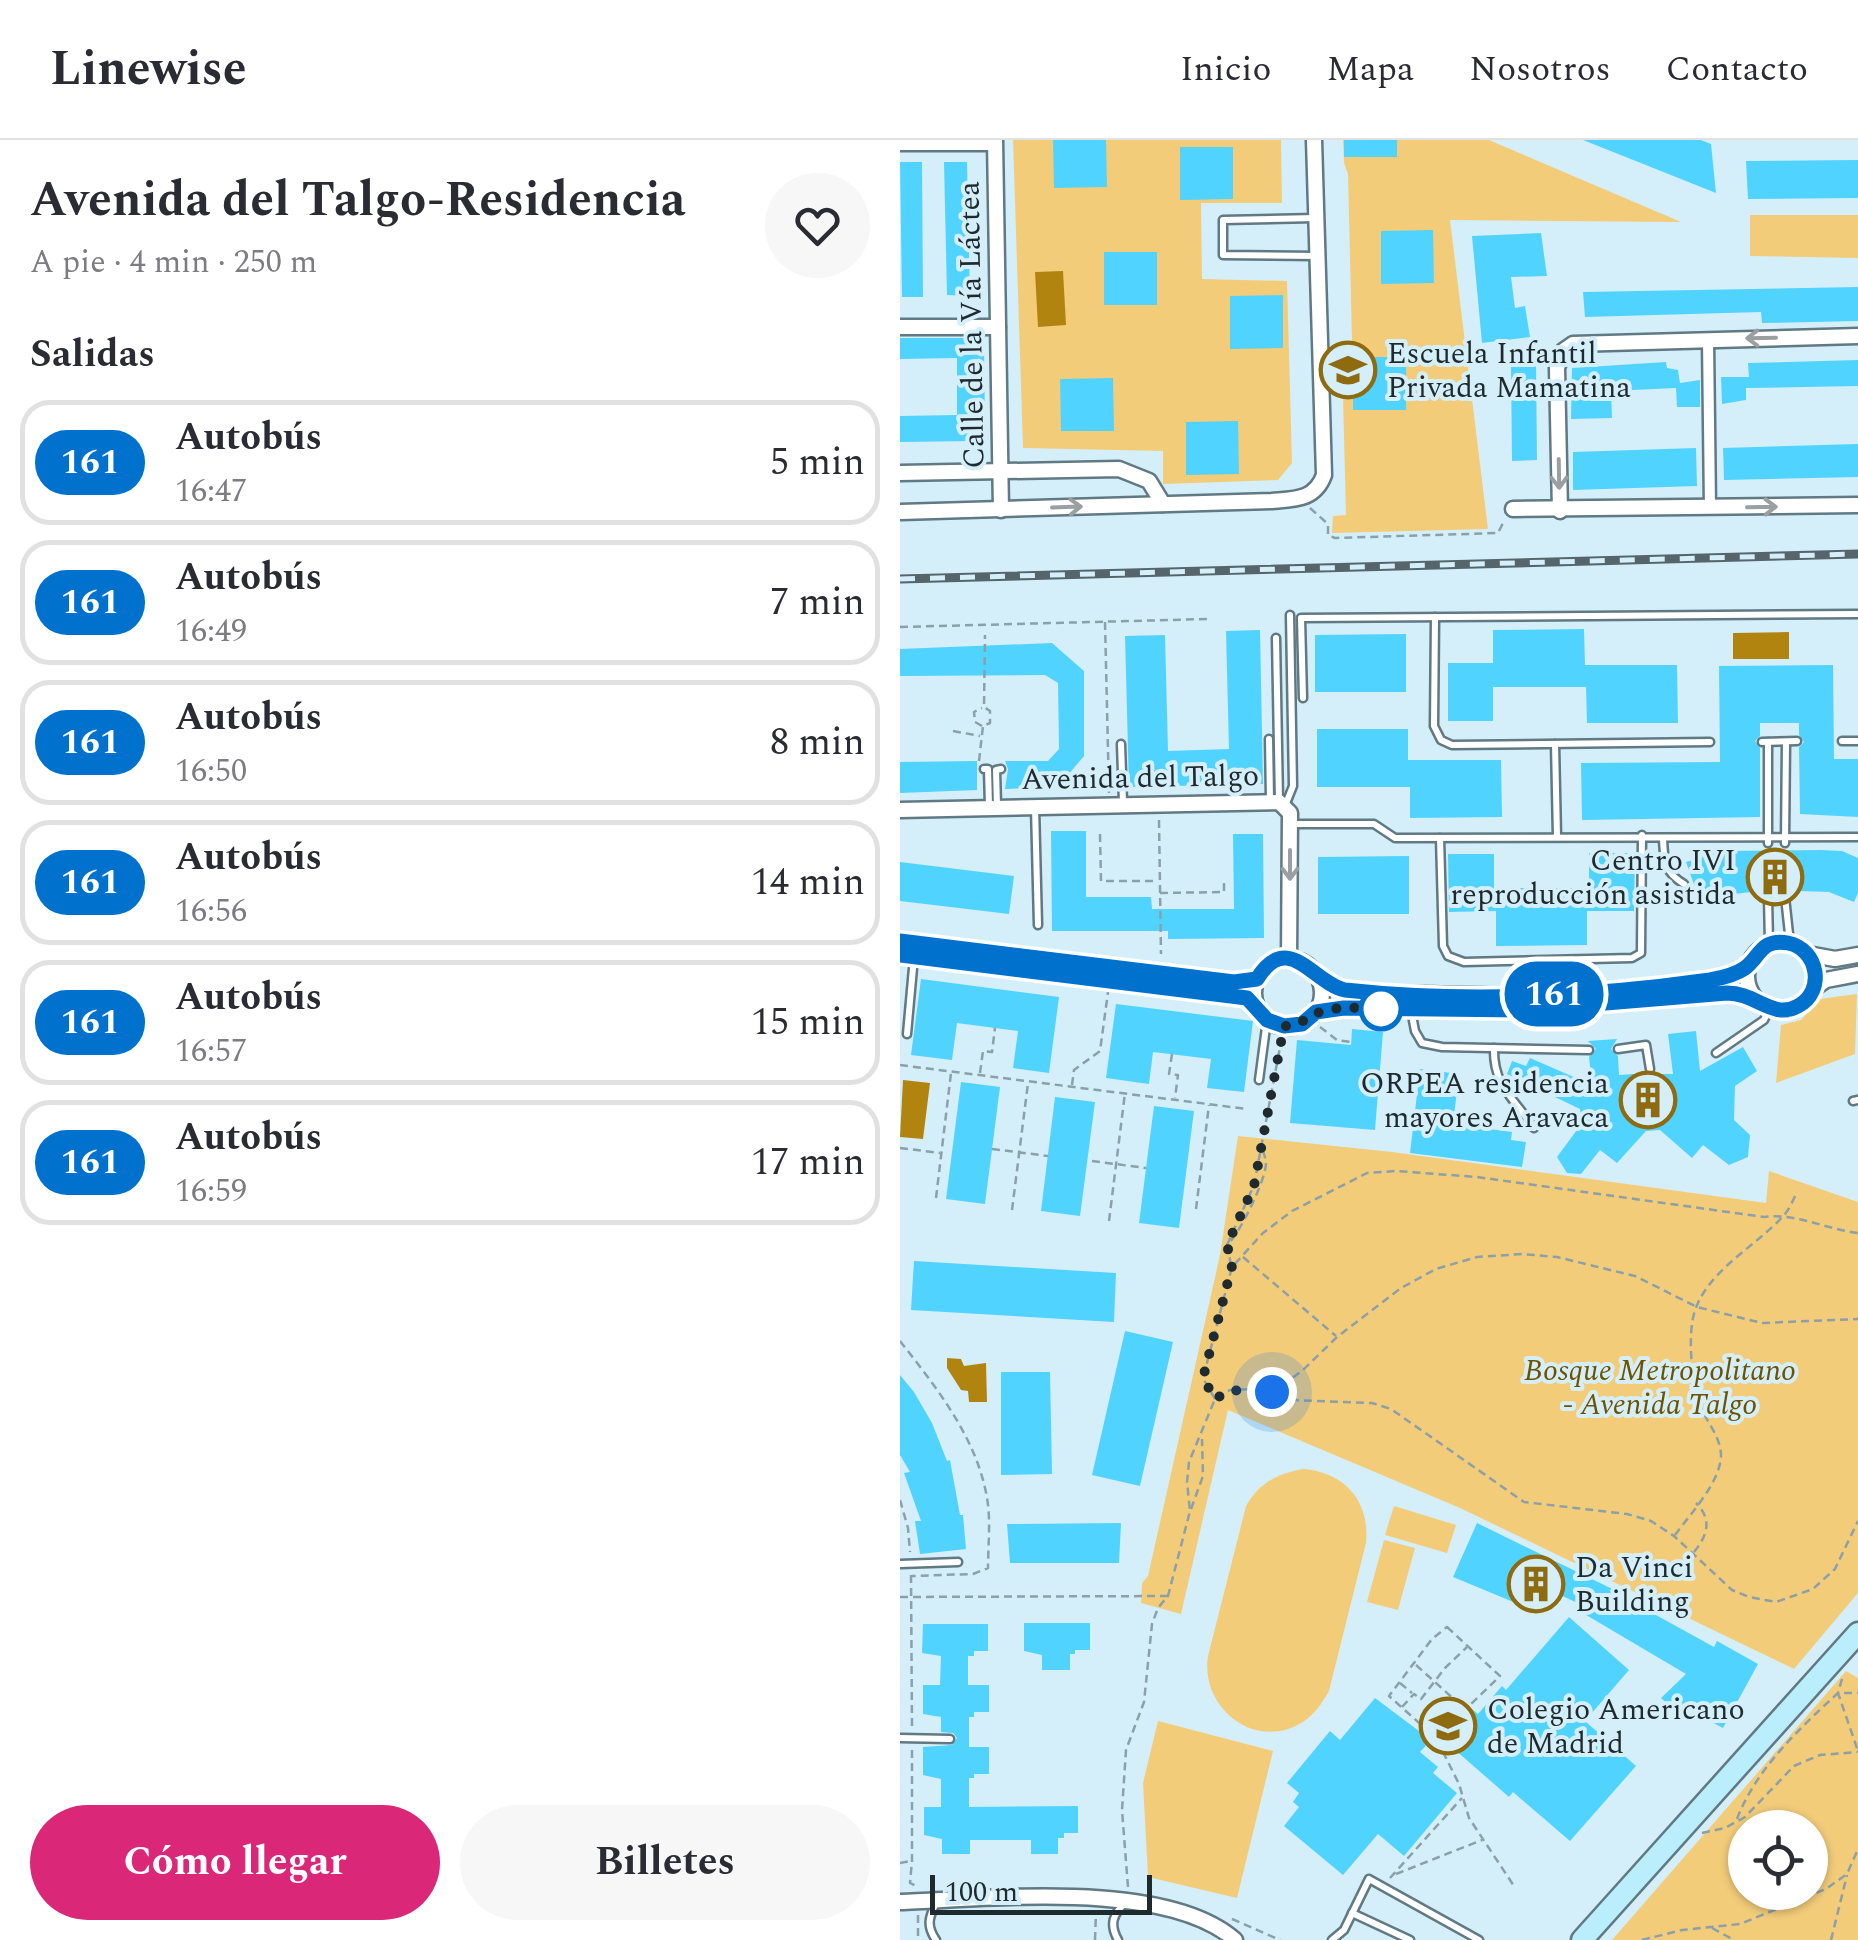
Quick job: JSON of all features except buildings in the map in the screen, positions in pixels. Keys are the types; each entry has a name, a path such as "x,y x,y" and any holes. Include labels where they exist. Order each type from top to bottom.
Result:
{"main road":[{"path":"1588,1932 1858,1632"}],"street":[{"path":"900,512 1301,499 1316,491 1324,475 1314,140"},
{"path":"900,146 996,142"},
{"name":"Calle de la Vía Láctea","path":"996,142 1001,510"},
{"path":"900,327 998,327"},
{"path":"1560,511 1556,368 1563,351 1574,344 1858,336"},
{"path":"1708,340 1710,508"},
{"path":"900,473 1120,469 1148,481 1163,504"},
{"path":"1513,509 1858,505"},
{"name":"Avenida del Talgo","path":"900,810 1278,803 1290,813 1289,958"},
{"path":"900,940 1234,982 1257,979"},
{"path":"1754,997 1749,988 1748,966 1769,944 1790,944 1808,954 1835,959 1858,956"},
{"path":"1808,954 1815,971 1814,989"},
{"path":"907,955 1234,995 1247,998 1267,1020 1284,1026 1302,1024 1316,1012 1321,1002 1320,980"},
{"path":"1256,1004 1257,979 1270,964 1289,958 1308,964 1320,980 1332,987 1372,993 1514,996 1640,990 1724,978 1748,966"},
{"path":"1316,1012 1344,1008 1542,1009 1727,993 1754,997 1780,1010 1800,1005 1826,980 1858,974"},
{"path":"900,1902 1096,1897 1205,1919 1235,1940"}],"lane":[{"path":"1317,218 1223,220 1222,255 1318,256"},
{"path":"1303,698 1301,618 1858,614"},
{"path":"1278,803 1293,786 1290,615"},
{"path":"1435,618 1434,726 1441,740 1452,746 1710,742"},
{"path":"1276,638 1278,803"},
{"path":"1269,739 1278,803"},
{"path":"1842,741 1858,741"},
{"path":"1768,841 1765,742 1797,742"},
{"path":"1785,840 1786,742"},
{"path":"1121,744 1123,804"},
{"path":"1555,744 1557,836"},
{"path":"981,769 988,769 993,808"},
{"path":"993,808 996,770 1001,770"},
{"path":"1035,806 1038,924"},
{"path":"1290,824 1374,824 1395,838 1642,836 1768,841 1858,837"},
{"path":"1440,838 1443,946 1448,956 1464,962 1632,958 1641,953 1642,836"},
{"path":"1663,839 1664,864 1670,876 1684,884"},
{"path":"1768,898 1769,944"},
{"path":"1785,898 1790,944"},
{"path":"906,1034 907,955"},
{"path":"1716,1053 1764,1020 1770,1008"},
{"path":"1411,1010 1415,1032 1422,1043 1589,1050"},
{"path":"1259,1080 1267,1020"},
{"path":"1618,1049 1646,1045 1650,1069"},
{"path":"1494,1048 1497,1079 1534,1128"},
{"path":"900,1564 958,1562"},
{"path":"900,1738 950,1739"},
{"path":"1332,1940 1344,1930 1368,1879 1478,1940"},
{"path":"936,1902 929,1916 929,1930 936,1940"},
{"path":"1118,1940 1112,1929 1115,1912 1127,1902"},
{"path":"1352,1912 1410,1940"},
{"path":"1573,1940 1588,1932"}],"path":[{"path":"1301,499 1328,524 1328,535 1335,538 1498,533 1502,524"},
{"path":"900,627 1208,620"},
{"path":"1105,622 1108,793"},
{"path":"984,707 985,635"},
{"path":"983,726 975,722 974,712 984,707"},
{"path":"983,726 990,722 990,711 984,707"},
{"path":"981,769 983,726"},
{"path":"954,730 982,736"},
{"path":"1159,803 1161,954"},
{"path":"1100,834 1101,881 1160,880"},
{"path":"1160,892 1224,892 1224,879"},
{"path":"1072,1086 1074,1070 1100,1051 1110,980"},
{"path":"1215,1399 1203,1378 1232,1266 1227,1245 1254,1186 1284,1026"},
{"path":"980,1075 983,1050 992,1052 995,1028"},
{"path":"1172,1054 1170,1074 1178,1075 1175,1100"},
{"path":"900,1065 1247,1108"},
{"path":"936,1198 952,1072"},
{"path":"1012,1210 1028,1081"},
{"path":"1109,1221 1125,1093"},
{"path":"1196,1209 1210,1104"},
{"path":"1534,1128 1581,1116"},
{"path":"1227,1245 1238,1236 1264,1177 1266,1161 1261,1144"},
{"path":"900,1148 941,1153"},
{"path":"992,1149 1048,1156"},
{"path":"1092,1161 1146,1168"},
{"path":"1232,1266 1263,1233 1292,1211 1367,1172 1396,1170 1477,1177 1764,1217 1785,1214 1824,1228 1858,1234"},
{"path":"1674,1536 1712,1482 1721,1457 1716,1433 1701,1409 1693,1383 1691,1326 1697,1307 1709,1287 1746,1247 1785,1214 1796,1194"},
{"path":"1242,1256 1337,1336"},
{"path":"1272,1392 1303,1370 1337,1336 1418,1277 1456,1262 1491,1256 1557,1257 1634,1276 1697,1307 1762,1323 1858,1319"},
{"path":"900,1341 956,1418 988,1498 988,1568 972,1574 910,1576"},
{"path":"1190,1511 1189,1462 1215,1399 1230,1390 1256,1389 1294,1400 1372,1403 1391,1409 1524,1502 1626,1514 1651,1521 1674,1536 1732,1590 1776,1602 1813,1589 1835,1569 1858,1521"},
{"path":"1127,1902 1122,1810 1126,1750 1144,1702 1152,1624 1168,1596 1203,1476 1202,1438"},
{"path":"900,1500 908,1528 912,1596 909,1876 910,1883 918,1886 918,1940"},
{"path":"1693,1553 1703,1541 1707,1524 1703,1510 1696,1504"},
{"path":"900,1596 1168,1596"},
{"path":"1436,1738 1500,1676 1447,1626 1432,1639 1389,1696 1436,1738 1469,1818 1514,1886"},
{"path":"1400,1683 1421,1700 1468,1646"},
{"path":"1750,1810 1794,1766 1820,1755 1858,1751 1838,1693 1842,1673 1833,1661"},
{"path":"1415,1664 1466,1710"},
{"path":"1741,1810 1752,1785 1796,1733 1838,1693 1858,1693"},
{"path":"1402,1707 1414,1694"},
{"path":"1382,1886 1462,1797"},
{"path":"1680,1832 1704,1833 1728,1825"},
{"path":"1392,1876 1483,1840"},
{"path":"1831,1940 1847,1874 1858,1849"},
{"path":"900,1863 912,1861"},
{"path":"1851,1865 1858,1864"},
{"path":"1642,1940 1740,1924 1826,1889 1847,1874"},
{"path":"1095,1940 1096,1897"},
{"path":"1234,1917 1280,1940"},
{"path":"1710,1928 1734,1940"}],"green space":[{"path":"1013,140 1281,140 1282,203 1201,203 1202,279 1287,281 1292,463 1278,480 1163,484 1163,451 1023,448"},
{"path":"1343,140 1489,140 1681,222 1450,220 1488,529 1332,533 1333,516 1346,515 1342,358 1352,341 1348,174"},
{"path":"1750,215 1858,215 1858,258 1750,256"},
{"path":"1857,994 1855,1054 1776,1083 1781,1025 1801,1020 1820,999"},
{"name":"Bosque Metropolitano - Avenida Talgo","path":"1238,1136 1392,1152 1766,1203 1769,1171 1858,1202 1858,1593 1794,1669 1460,1508 1228,1410 1181,1614 1141,1603 1142,1583 1148,1576 1220,1255"},
{"path":"1304,1469 1332,1476 1352,1492 1364,1514 1366,1543 1329,1691 1303,1722 1267,1732 1234,1720 1222,1708 1208,1675 1208,1656 1246,1506 1270,1480"},
{"path":"1394,1506 1456,1525 1447,1553 1385,1535"},
{"path":"1384,1540 1415,1548 1398,1610 1367,1602"},
{"path":"1846,1671 1858,1678 1858,1940 1612,1940"},
{"path":"1158,1721 1273,1751 1237,1898 1148,1877 1143,1783"}],"shaded area":[{"path":"1063,271 1066,325 1038,327 1035,272"},
{"path":"1789,632 1789,659 1733,659 1733,633"},
{"path":"903,1080 930,1083 923,1139 900,1137"},
{"path":"947,1358 961,1359 964,1366 986,1363 987,1402 969,1402 968,1391 961,1390 947,1368"}],"railway":[{"path":"900,579 1858,554"}],"bus line":[{"name":"161","path":"900,941 1234,982 1257,979 1270,964 1289,958 1308,964 1320,980 1345,990 1514,996 1640,990 1724,978 1748,966 1760,949 1780,942 1800,947 1808,954 1816,980 1814,989 1800,1005 1780,1010 1742,993 1727,993 1522,1010 1344,1008 1316,1012 1302,1024 1284,1026 1267,1020 1247,998 900,955"}],"place":[{"name":"Escuela Infantil Privada Mamatina","path":"1348,370"},
{"name":"Centro IVI reproducción asistida","path":"1775,877"},
{"name":"ORPEA residencia mayores Aravaca","path":"1648,1100"},
{"name":"Da Vinci Building","path":"1536,1584"},
{"name":"Colegio Americano de Madrid","path":"1448,1726"}],"route":[{"path":"1272,1392 1230,1390 1215,1399 1203,1378 1232,1266 1227,1245 1254,1186 1284,1026 1302,1024 1316,1012 1381,1009"}]}
